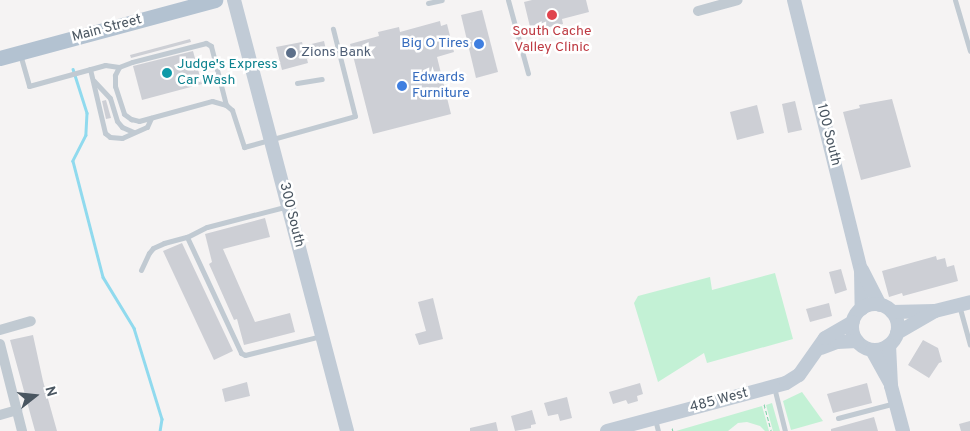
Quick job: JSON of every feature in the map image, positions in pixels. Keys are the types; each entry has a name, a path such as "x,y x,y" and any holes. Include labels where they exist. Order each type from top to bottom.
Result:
{"main road":[{"name":"Main Street","path":"0,58 215,0"}],"street":[{"name":"300 South","path":"234,0 347,431"},
{"path":"698,10 738,0"},
{"name":"100 South","path":"794,0 861,270 862,309"},
{"name":"100 South","path":"861,270 880,305"},
{"path":"903,431 891,386 872,350 858,341 852,329 853,322 862,309 880,305 892,312 935,311 965,303"},
{"path":"897,333 935,311"},
{"path":"891,386 889,345 897,333 898,326 892,312"},
{"path":"0,330 31,321"},
{"name":"485 West","path":"607,431 656,425 786,384 799,375 825,338 853,322"},
{"path":"816,350 837,342 858,341"},
{"path":"0,344 22,431"},
{"path":"872,350 889,345"},
{"path":"0,415 17,410"}],"lane":[{"path":"428,4 439,0"},
{"path":"508,0 528,73"},
{"path":"957,0 970,44"},
{"path":"957,0 970,51"},
{"path":"120,67 115,75 116,86 124,114 131,119 139,121 212,101 226,105 232,110 244,146 355,116 333,29"},
{"path":"19,52 28,86 104,65 120,67 132,62 206,43 211,46 226,105"},
{"path":"90,69 106,133 115,139 122,138 146,127 151,118"},
{"path":"297,84 322,78"},
{"path":"94,81 110,98 117,121 122,127 133,132"},
{"path":"141,270 153,248 187,237 207,227 288,206"},
{"path":"187,237 241,354 245,355 322,336"},
{"path":"965,303 970,345"},
{"path":"774,387 785,431"},
{"path":"838,418 896,403"}],"path":[{"path":"764,404 771,431"}],"green space":[{"path":"775,273 793,339 707,363 704,353 658,382 634,303 638,296 710,277 712,290"},
{"path":"802,392 823,421 791,430 783,401"},
{"path":"772,403 780,431 773,431 766,405"},
{"path":"762,406 769,431 765,431 760,426 747,422 738,423 728,431 676,431"}],"building":[{"name":"South Cache Valley Clinic","path":"532,0 586,0 589,12 562,19 563,24 531,31 524,2"},
{"name":"Big O Tires","path":"482,10 498,72 476,78 461,15"},
{"name":"Edwards Furniture","path":"440,21 441,26 447,24 454,52 437,57 451,114 373,134 350,44 379,36 378,32 399,27 400,32"},
{"path":"190,39 191,42 131,58 130,55"},
{"name":"Zions Bank","path":"324,41 327,54 307,59 308,63 282,70 276,47 302,42 303,46"},
{"name":"Judge's Express Car Wash","path":"193,51 202,84 142,100 133,66"},
{"path":"892,99 911,167 861,180 843,112 860,108 859,105"},
{"path":"106,100 111,118 106,119 102,101"},
{"path":"795,101 802,130 788,133 782,104"},
{"path":"757,105 764,133 737,140 730,112"},
{"path":"265,218 270,237 223,249 255,322 290,313 295,332 244,345 237,319 234,320 209,264 212,262 205,234"},
{"path":"182,243 233,351 214,360 163,251"},
{"path":"936,256 937,260 945,258 947,267 954,265 958,281 903,296 902,293 889,297 882,271"},
{"path":"841,269 847,290 835,294 829,272"},
{"path":"433,298 443,339 419,345 415,334 426,331 418,302"},
{"path":"829,303 832,316 810,322 806,309"},
{"path":"33,335 57,431 35,431 10,340"},
{"path":"923,340 938,348 942,362 939,363 929,378 908,365"},
{"path":"247,382 250,396 225,402 222,389"},
{"path":"640,383 643,394 637,396 638,401 628,404 626,400 613,404 609,392"},
{"path":"867,383 872,403 833,413 827,394"},
{"path":"567,397 572,418 560,421 558,414 548,416 544,403"},
{"path":"532,410 536,424 531,425 531,428 515,431 511,416"},
{"path":"874,417 878,431 831,431 831,429"},
{"path":"970,421 970,431 961,431 959,424"},
{"path":"496,422 498,431 470,431 470,428"}],"waterway":[{"path":"73,69 87,113 86,135 73,161 103,277 134,328 162,419 160,431"}],"place":[{"name":"South Cache Valley Clinic","path":"552,15"},
{"name":"Big O Tires","path":"479,44"},
{"name":"Zions Bank","path":"291,53"},
{"name":"Judge's Express Car Wash","path":"167,73"},
{"name":"Edwards Furniture","path":"402,86"}]}
